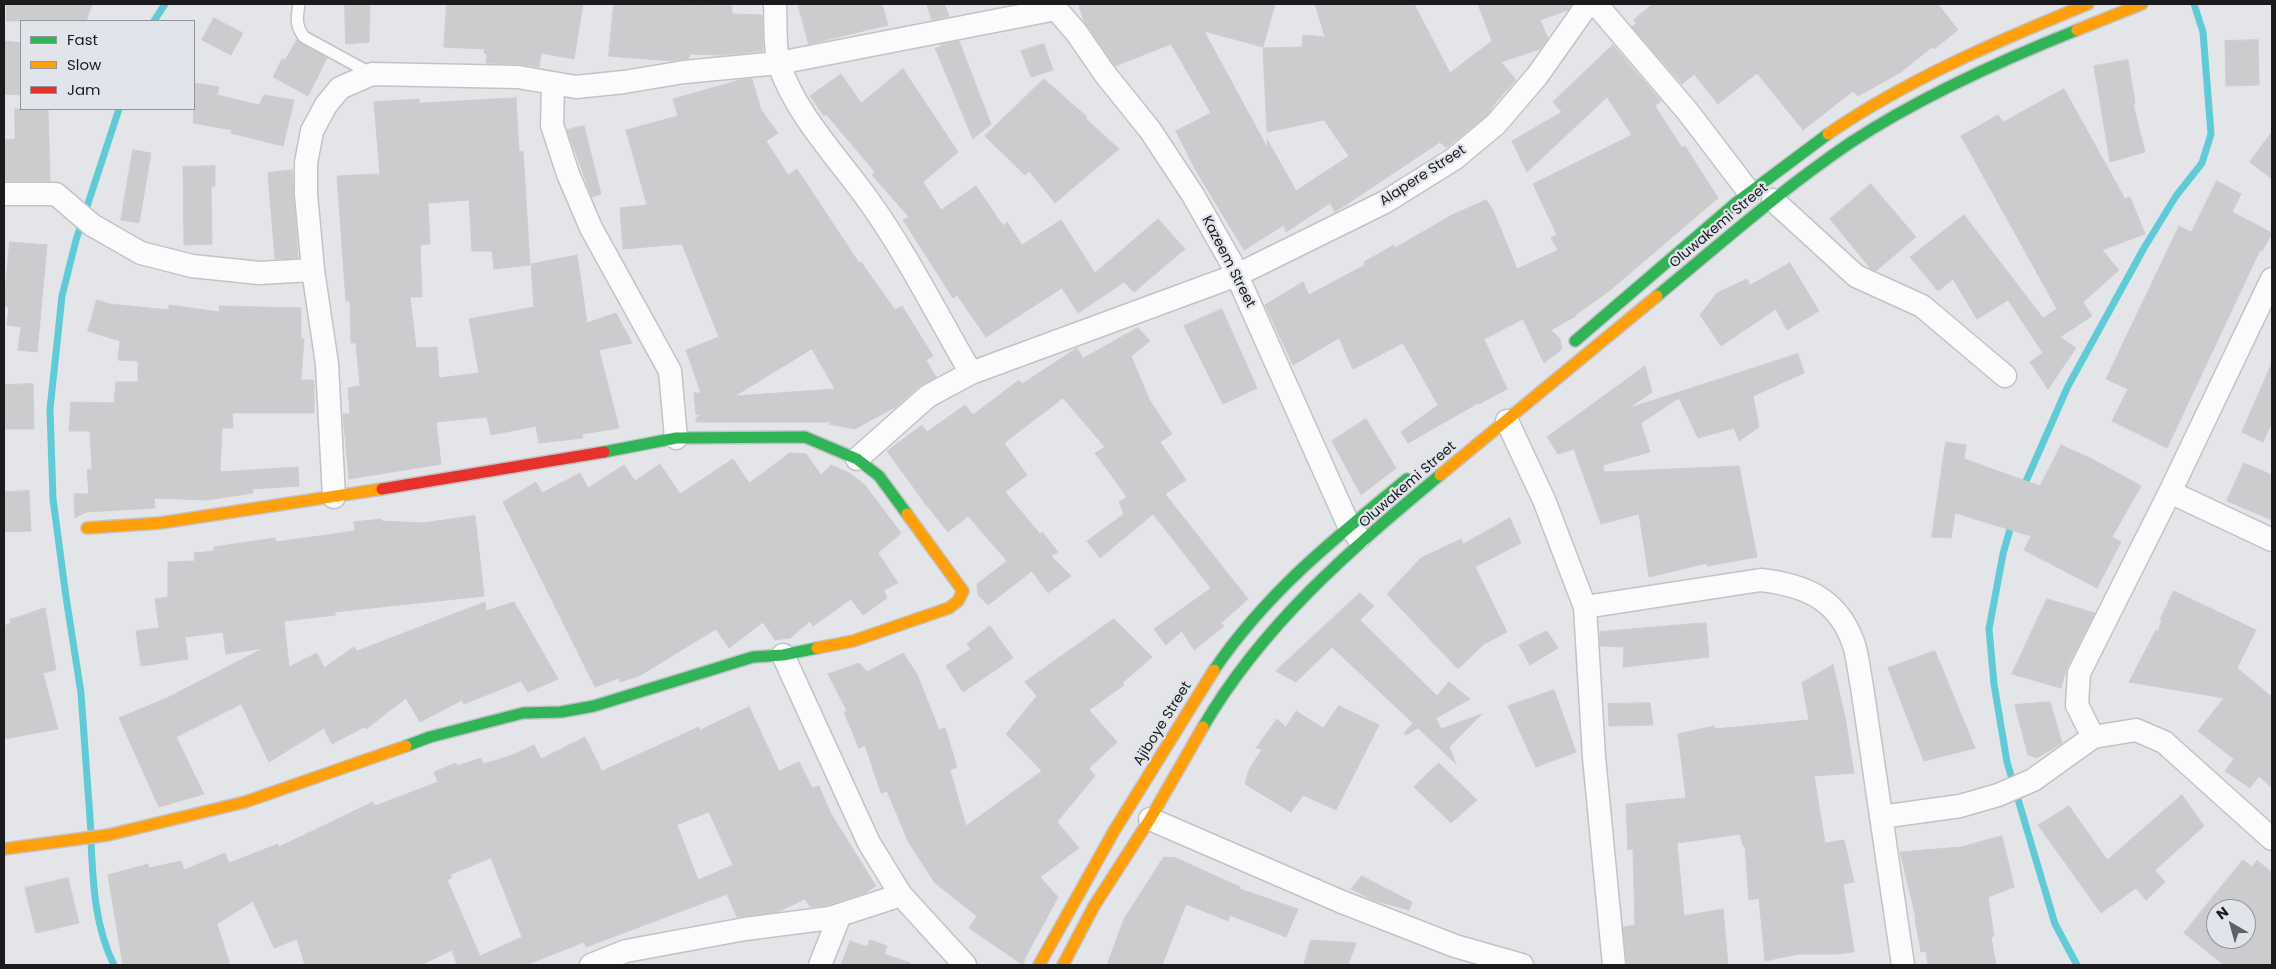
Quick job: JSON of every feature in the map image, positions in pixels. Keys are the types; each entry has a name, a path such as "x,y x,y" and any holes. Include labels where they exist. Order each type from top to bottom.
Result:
{"street":[{"path":"775,4 779,63 791,91 833,157 866,197 896,242 971,373"},
{"name":"Alapere Street","path":"857,459 928,396 971,373 1238,275 1385,202 1454,159 1496,124 1537,76 1588,4"},
{"path":"1596,4 1688,112 1750,192"},
{"name":"Oluwakemi Street","path":"1569,346 1750,192 1840,126 1923,78 2032,26 2088,4"},
{"name":"Oluwakemi Street","path":"1363,543 1396,512 1774,200 1851,143 1933,96 2040,45 2142,4"},
{"path":"334,497 327,364 312,270 306,194 306,163 312,131 326,105 340,88 372,74 518,77 553,84 586,86 624,82 684,72 779,63 1055,6"},
{"name":"Kazeem Street","path":"1055,6 1150,130 1193,195 1238,275 1349,526 1363,543"},
{"path":"553,84 552,125 568,174 591,228 670,371 676,438"},
{"path":"4,194 56,194 92,225 140,253 192,266 259,273 312,270"},
{"path":"1774,200 1856,276 1922,306 2006,376"},
{"path":"2093,738 2077,706 2079,673 2170,492 2272,279"},
{"path":"1507,421 1544,500 1585,607 1594,757 1614,965"},
{"path":"4,849 60,843 108,835 245,802 430,737 523,713 561,712 594,706 752,657 783,656 853,641 949,608 958,601 962,591 880,476 857,459 805,437 676,438 334,497 160,523 87,528"},
{"name":"Oluwakemi Street","path":"1349,526 1413,474"},
{"path":"2170,492 2272,540"},
{"name":"Ajiboye Street","path":"1039,965 1075,897 1224,655 1259,610 1299,568 1349,526"},
{"path":"1062,965 1094,906 1150,819 1209,717 1272,629 1313,587 1363,543"},
{"path":"1585,607 1761,580 1789,584 1820,596 1839,614 1853,642 1862,687 1903,965"},
{"path":"783,656 869,843 901,895 924,923 966,965"},
{"path":"1881,817 1960,806 1998,795 2033,780 2093,738 2136,730 2164,742 2272,839"},
{"path":"1150,819 1342,902 1455,946 1522,965"},
{"path":"592,965 626,951 745,929 830,918 901,895"},
{"path":"820,965 840,915"}],"lane":[{"path":"299,4 296,19 298,28 304,36 372,74"}],"building":[{"path":"7,4 92,4 86,20 7,21"},
{"path":"345,4 370,4 369,42 346,44"},
{"path":"447,4 583,4 574,59 541,53 539,67 486,63 487,54 484,53 485,49 444,47"},
{"path":"614,4 732,6 732,14 762,15 763,51 722,55 690,54 689,58 672,61 609,56"},
{"path":"798,4 882,4 888,25 809,44"},
{"path":"927,4 944,4 949,16 932,20"},
{"path":"1079,4 1275,4 1263,47 1204,31 1268,149 1267,139 1296,191 1349,156 1324,120 1267,132 1263,48 1302,47 1303,35 1325,37 1315,4 1414,4 1450,73 1492,41 1478,4 1572,4 1568,10 1540,20 1548,38 1540,49 1501,62 1516,80 1487,115 1446,148 1440,142 1335,212 1330,203 1286,232 1284,225 1244,250 1195,169 1176,131 1211,113 1171,44 1115,66 1084,21"},
{"path":"1653,4 1938,4 1958,30 1934,49 1932,47 1901,72 1858,96 1853,91 1803,130 1757,73 1718,104 1694,74 1682,84 1632,27 1636,23 1634,20"},
{"path":"214,18 243,33 231,55 202,40"},
{"path":"297,40 327,58 308,96 273,77 282,59 285,60"},
{"path":"2258,40 2259,85 2226,86 2225,41"},
{"path":"4,41 20,43 20,95 4,94"},
{"path":"959,41 991,124 973,139 935,48"},
{"path":"1044,44 1053,70 1031,77 1021,51"},
{"path":"1613,45 1661,101 1655,106 1682,148 1685,146 1718,198 1609,291 1576,316 1551,330 1560,339 1562,349 1544,363 1523,319 1484,339 1507,389 1478,403 1408,443 1401,432 1438,405 1403,343 1353,369 1339,338 1293,365 1265,305 1303,282 1309,295 1365,265 1364,262 1394,245 1395,248 1452,215 1486,200 1493,210 1517,269 1558,250 1551,238 1557,235 1533,184 1632,135 1607,97 1527,172 1512,141 1562,112 1553,102"},
{"path":"2128,60 2135,103 2133,104 2145,152 2110,162 2094,66"},
{"path":"903,69 958,152 923,182 941,210 976,186 1003,226 1007,222 1022,245 1061,220 1095,273 1158,219 1185,249 1134,292 1124,282 1078,313 1062,288 986,337 957,295 953,298 935,270 903,220 909,217 872,175 875,172 826,114 824,116 810,96 841,74 861,103"},
{"path":"752,79 761,110 778,133 766,141 788,175 797,169 859,263 861,262 895,310 902,306 933,356 926,360 936,377 919,386 897,406 855,429 829,424 832,422 696,422 696,418 702,414 696,415 694,393 701,393 686,350 719,337 682,244 623,249 620,208 647,205 626,130 678,116 673,99 740,80","holes":["812,349 835,389 735,396"]},
{"path":"1044,79 1087,117 1085,118 1119,149 1055,203 1029,171 1025,175 985,136"},
{"path":"195,83 219,87 217,95 259,105 264,95 294,100 283,146 231,133 232,130 194,123"},
{"path":"2064,89 2125,199 2130,197 2145,234 2102,250 2119,270 2083,302 2092,316 2060,337 2076,348 2048,389 2030,362 2043,353 2008,300 1977,319 1953,279 1938,291 1910,257 1964,215 2043,318 2057,309 1961,136 1998,115 2003,122"},
{"path":"516,98 519,152 523,151 530,265 494,269 492,251 472,251 469,200 428,203 430,244 420,245 422,297 410,297 416,348 437,347 439,378 479,373 469,319 534,307 531,264 577,255 587,323 616,313 632,343 599,350 619,428 582,434 583,438 539,443 536,426 491,435 487,417 436,422 441,464 349,479 343,414 350,414 348,388 360,386 356,343 351,343 350,301 346,301 337,176 380,174 374,102 419,99 419,103"},
{"path":"15,109 48,110 50,181 4,181 4,140 15,139"},
{"path":"584,126 601,194 592,197 567,130"},
{"path":"2272,132 2272,179 2250,162"},
{"path":"133,150 151,153 139,223 121,220"},
{"path":"215,166 215,186 211,186 212,244 184,245 183,167"},
{"path":"292,170 298,258 275,259 268,173"},
{"path":"2217,181 2241,194 2232,212 2272,233 2262,251 2260,250 2167,448 2112,421 2128,389 2106,379 2179,226 2191,232"},
{"path":"1871,184 1916,237 1876,271 1871,269 1830,219"},
{"path":"10,242 47,245 37,352 18,350 21,327 7,325 9,307 5,306 5,292"},
{"path":"1790,263 1819,311 1787,330 1776,309 1721,346 1700,315 1717,293 1747,279 1750,285"},
{"path":"97,300 109,304 169,310 169,305 220,312 219,306 301,308 301,339 304,339 301,380 314,380 314,413 232,413 233,428 222,428 220,472 298,467 299,486 252,489 253,493 207,500 154,498 155,508 86,512 75,518 74,494 89,494 87,470 92,469 90,431 69,431 71,402 114,403 116,382 138,382 138,361 118,360 120,341 88,331"},
{"path":"1222,309 1257,388 1223,404 1184,326"},
{"path":"1138,328 1150,341 1131,356 1150,401 1172,434 1160,442 1186,480 1165,494 1248,599 1221,623 1224,626 1194,650 1182,631 1166,645 1154,629 1211,588 1153,514 1100,558 1087,541 1124,514 1119,502 1127,497 1095,453 1105,447 1063,398 1004,443 1027,475 1005,492 1040,534 1042,532 1058,552 1051,556 1071,576 1048,593 1032,571 988,605 978,595 977,584 1007,561 968,516 948,532 887,451 922,425 927,432 965,405 973,415 1019,380 1022,384 1077,348 1083,358"},
{"path":"1798,354 1804,373 1753,396 1759,427 1739,441 1734,428 1698,438 1679,398 1641,423 1650,452 1603,465 1604,472 1739,466 1757,557 1707,566 1707,563 1649,577 1639,514 1601,524 1574,449 1558,454 1547,437 1645,366 1652,392 1629,408"},
{"path":"2272,363 2272,422 2263,442 2242,432"},
{"path":"33,384 34,429 4,429 4,385"},
{"path":"1366,419 1396,468 1361,495 1332,441"},
{"path":"1946,442 1966,445 1964,459 2040,486 2061,445 2092,459 2141,486 2112,537 2121,542 2097,588 2024,550 2031,536 1955,513 1951,538 1932,537"},
{"path":"790,453 806,454 821,475 831,465 849,473 864,484 901,533 878,553 898,583 884,590 887,598 863,615 851,599 813,626 810,621 790,638 775,640 763,622 729,648 716,629 639,676 620,682 619,678 595,687 503,502 536,482 542,493 580,473 588,488 624,465 635,481 660,464 680,494 733,459 749,483"},
{"path":"2244,463 2272,475 2272,520 2227,501"},
{"path":"29,491 31,531 4,532 4,492"},
{"path":"475,516 484,596 334,612 336,615 284,621 289,667 317,653 324,668 354,647 357,651 485,602 486,611 514,602 558,679 528,692 521,681 464,704 462,700 420,722 406,698 366,729 364,727 332,744 324,728 269,762 241,704 176,737 204,794 159,807 119,718 167,698 264,648 226,654 223,632 185,637 188,659 141,666 136,631 159,628 155,599 168,597 168,562 195,561 194,553 214,551 214,547 275,538 276,542 355,531 354,522 381,519 382,521 422,523"},
{"path":"1510,518 1521,543 1475,567 1507,632 1484,644 1458,669 1387,594 1421,558 1461,539 1463,544"},
{"path":"2174,591 2256,630 2237,668 2272,697 2272,788 2259,776 2250,788 2225,771 2234,759 2198,731 2224,698 2129,682 2156,630 2158,631 2162,621 2160,620"},
{"path":"1360,593 1374,606 1360,620 1437,696 1449,682 1470,699 1436,718 1441,729 1482,714 1449,747 1456,764 1418,728 1406,735 1404,733 1413,723 1332,647 1296,682 1276,671"},
{"path":"2047,599 2095,613 2067,667 2061,688 2012,674"},
{"path":"45,608 56,670 43,673 58,729 4,739 4,626 11,623 10,620"},
{"path":"1114,619 1152,657 1122,683 1124,685 1089,710 1117,742 1089,768 1095,776 1057,822 1079,848 1040,877 1058,897 1023,965 969,928 977,916 935,883 909,843 887,791 881,793 865,745 859,748 844,712 847,711 828,674 859,663 867,672 903,653 917,674 939,730 945,728 957,767 950,770 966,826 1042,771 1006,734 1037,696 1025,682"},
{"path":"1706,623 1709,657 1623,667 1624,647 1600,646 1600,632"},
{"path":"990,626 1013,658 963,692 946,666 971,649 967,644"},
{"path":"1547,631 1558,648 1530,665 1519,645"},
{"path":"1935,651 1975,748 1924,761 1888,668"},
{"path":"1833,665 1845,717 1854,773 1814,776 1825,843 1844,840 1854,882 1843,884 1854,952 1798,954 1765,961 1759,898 1749,900 1745,846 1743,846 1740,834 1677,843 1684,916 1723,909 1728,965 1627,965 1623,927 1635,925 1633,849 1628,850 1626,804 1686,798 1678,734 1714,726 1715,729 1809,720 1802,683"},
{"path":"1554,690 1576,752 1536,767 1508,706"},
{"path":"2050,702 2062,743 2037,758 2028,755 2015,705"},
{"path":"1650,703 1653,725 1609,726 1608,704"},
{"path":"1339,706 1379,725 1336,810 1303,795 1291,812 1245,784 1249,770 1262,749 1256,748 1277,719 1286,727 1296,711 1323,728"},
{"path":"749,707 779,771 799,762 812,788 819,786 831,814 876,886 865,893 827,905 810,907 805,899 777,912 737,917 727,894 586,947 584,942 526,965 457,965 452,950 421,965 305,965 297,939 274,948 253,901 217,924 230,965 123,965 108,875 148,864 149,868 181,861 184,870 225,853 229,863 278,844 279,847 373,802 375,806 438,782 434,772 456,763 457,766 481,758 483,764 510,756 534,745 541,759 585,737 602,771 699,727 700,730","holes":["709,812 733,865 698,880 677,825","491,858 522,937 480,956 447,880 452,878 450,875"]},
{"path":"1439,763 1477,800 1451,823 1414,787"},
{"path":"2182,795 2204,826 2155,870 2165,882 2146,900 2136,888 2101,913 2038,825 2069,806 2107,860"},
{"path":"2002,836 2014,887 1988,897 1994,936 1991,937 1996,965 1928,965 1926,951 1921,952 1916,918 1900,852 1961,847"},
{"path":"1164,857 1176,858 1240,887 1240,889 1298,909 1286,937 1230,915 1228,921 1186,904 1162,965 1107,965 1124,919"},
{"path":"2243,860 2252,867 2257,860 2272,873 2272,965 2224,965 2184,933 2206,906 2206,949 2256,949 2256,899 2211,899"},
{"path":"1362,876 1412,902 1409,910 1373,900 1351,889"},
{"path":"68,878 79,923 36,933 25,888"},
{"path":"870,940 887,946 884,954 910,963 910,965 841,965 850,941 867,947"},
{"path":"1311,940 1356,943 1348,965 1304,965"}],"waterway":[{"path":"155,20 165,4"},
{"path":"2023,488 2068,386 2144,248 2176,196 2202,163 2211,134 2203,32 2194,4"},
{"path":"91,832 81,693 53,499 50,409 62,296 76,240 119,110"},
{"path":"2012,522 2003,554 1989,629 1994,684 2007,762 2055,924 2077,965"},
{"path":"91,842 96,905 103,936 114,965"}],"traffic: fast":[{"path":"1657,296 1776,198 1876,126 1961,81 2077,30"},
{"path":"1575,341 1737,202 1828,134"},
{"path":"604,452 676,438 805,437 857,459 879,476 907,514"},
{"path":"1203,727 1253,655 1310,590 1373,532 1440,475"},
{"path":"1214,670 1256,616 1303,567 1407,479"},
{"path":"406,746 430,737 523,713 561,712 594,706 753,657 783,655 817,648"}],"traffic: slow":[{"path":"1828,134 1858,114 1922,78 1987,47 2088,4"},
{"path":"2077,30 2142,4"},
{"path":"1440,475 1657,296"},
{"path":"87,528 160,523 382,489"},
{"path":"817,648 853,641 949,608 958,601 963,591 907,514"},
{"path":"1039,965 1114,831 1214,670"},
{"path":"1063,965 1094,906 1150,819 1203,727"},
{"path":"4,849 108,835 245,802 406,746"}],"traffic: jam":[{"path":"382,489 604,452"}]}
